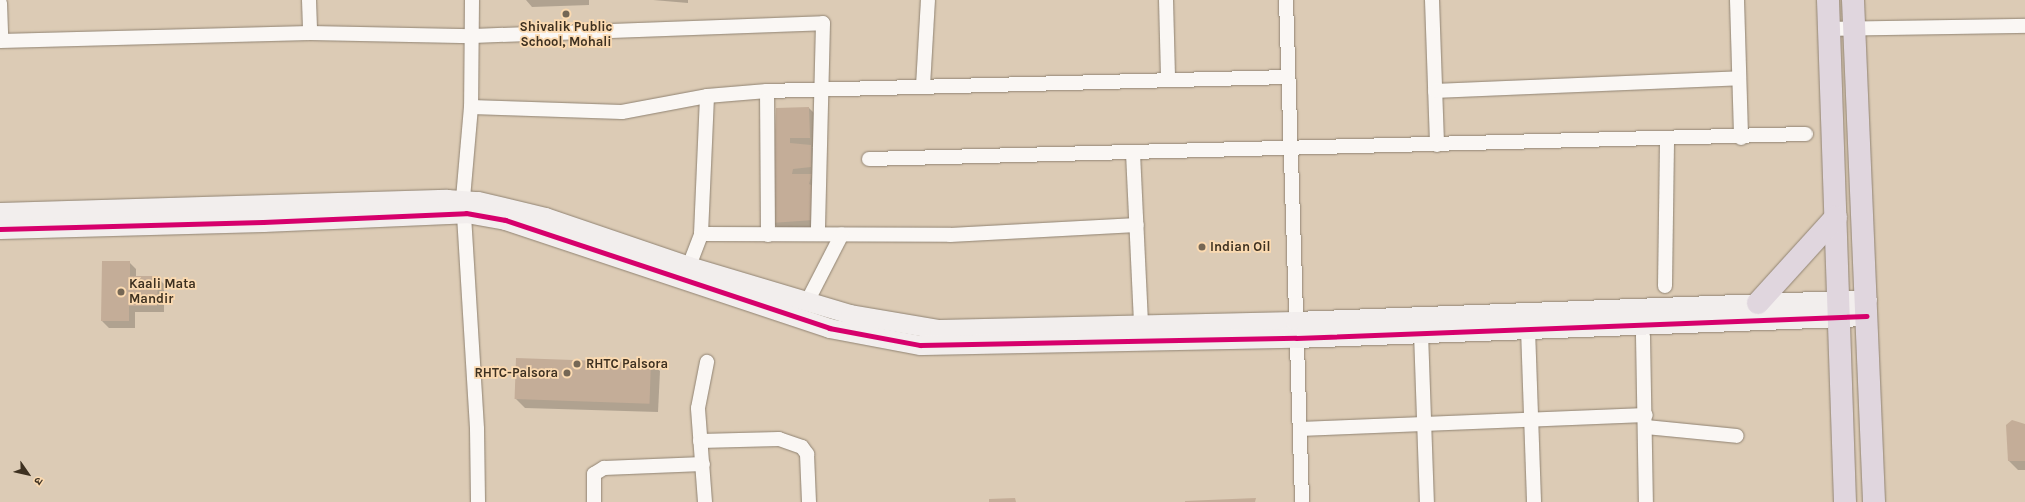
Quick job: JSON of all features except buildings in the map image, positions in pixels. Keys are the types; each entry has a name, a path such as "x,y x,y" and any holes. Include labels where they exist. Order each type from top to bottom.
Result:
{"highway":[{"path":"1828,0 1845,502"},
{"path":"1853,0 1874,502"},
{"path":"1758,302 1836,217"}],"street":[{"path":"309,0 310,33"},
{"path":"472,0 473,36 471,107 464,206 478,502"},
{"path":"923,86 928,0"},
{"path":"1166,0 1168,78"},
{"path":"1286,0 1302,502"},
{"path":"1432,0 1437,145"},
{"path":"1737,0 1741,138"},
{"path":"0,3 1,40 310,33 473,36 823,23 820,90 818,233"},
{"path":"1829,29 2025,26"},
{"path":"471,107 622,112 707,96 767,91 1168,78 1288,76"},
{"path":"1435,91 1739,78"},
{"path":"767,91 768,235"},
{"path":"687,274 701,234 707,96"},
{"path":"870,159 1667,140 1806,134"},
{"path":"1665,286 1667,140"},
{"path":"1133,153 1141,324"},
{"path":"0,212 464,206 505,220 687,274 807,302 881,322 939,329 1141,324 1421,333 1528,329 1867,307"},
{"path":"0,229 263,222 464,206"},
{"path":"701,234 768,235 818,233 950,235 1137,225"},
{"path":"807,302 842,234"},
{"path":"687,274 829,328 920,345 1296,329 1758,302 1839,308"},
{"path":"1528,329 1534,502"},
{"path":"1421,333 1427,502"},
{"path":"1643,336 1646,421 1646,502"},
{"path":"704,502 698,408 708,362"},
{"path":"1300,429 1531,420 1646,421 1736,436"},
{"path":"700,440 779,439 802,447 807,454 809,502"},
{"path":"594,502 594,474 604,468 702,464"}],"cycle path":[{"path":"0,229 263,222 466,213 505,220 829,328 920,345 1296,338 1867,316"}],"place":[{"name":"Shivalik Public School, Mohali","path":"566,14"},
{"name":"Indian Oil","path":"1202,247"},
{"name":"Kaali Mata Mandir","path":"121,292"},
{"name":"RHTC Palsora","path":"577,364"},
{"name":"RHTC-Palsora","path":"567,373"}]}
